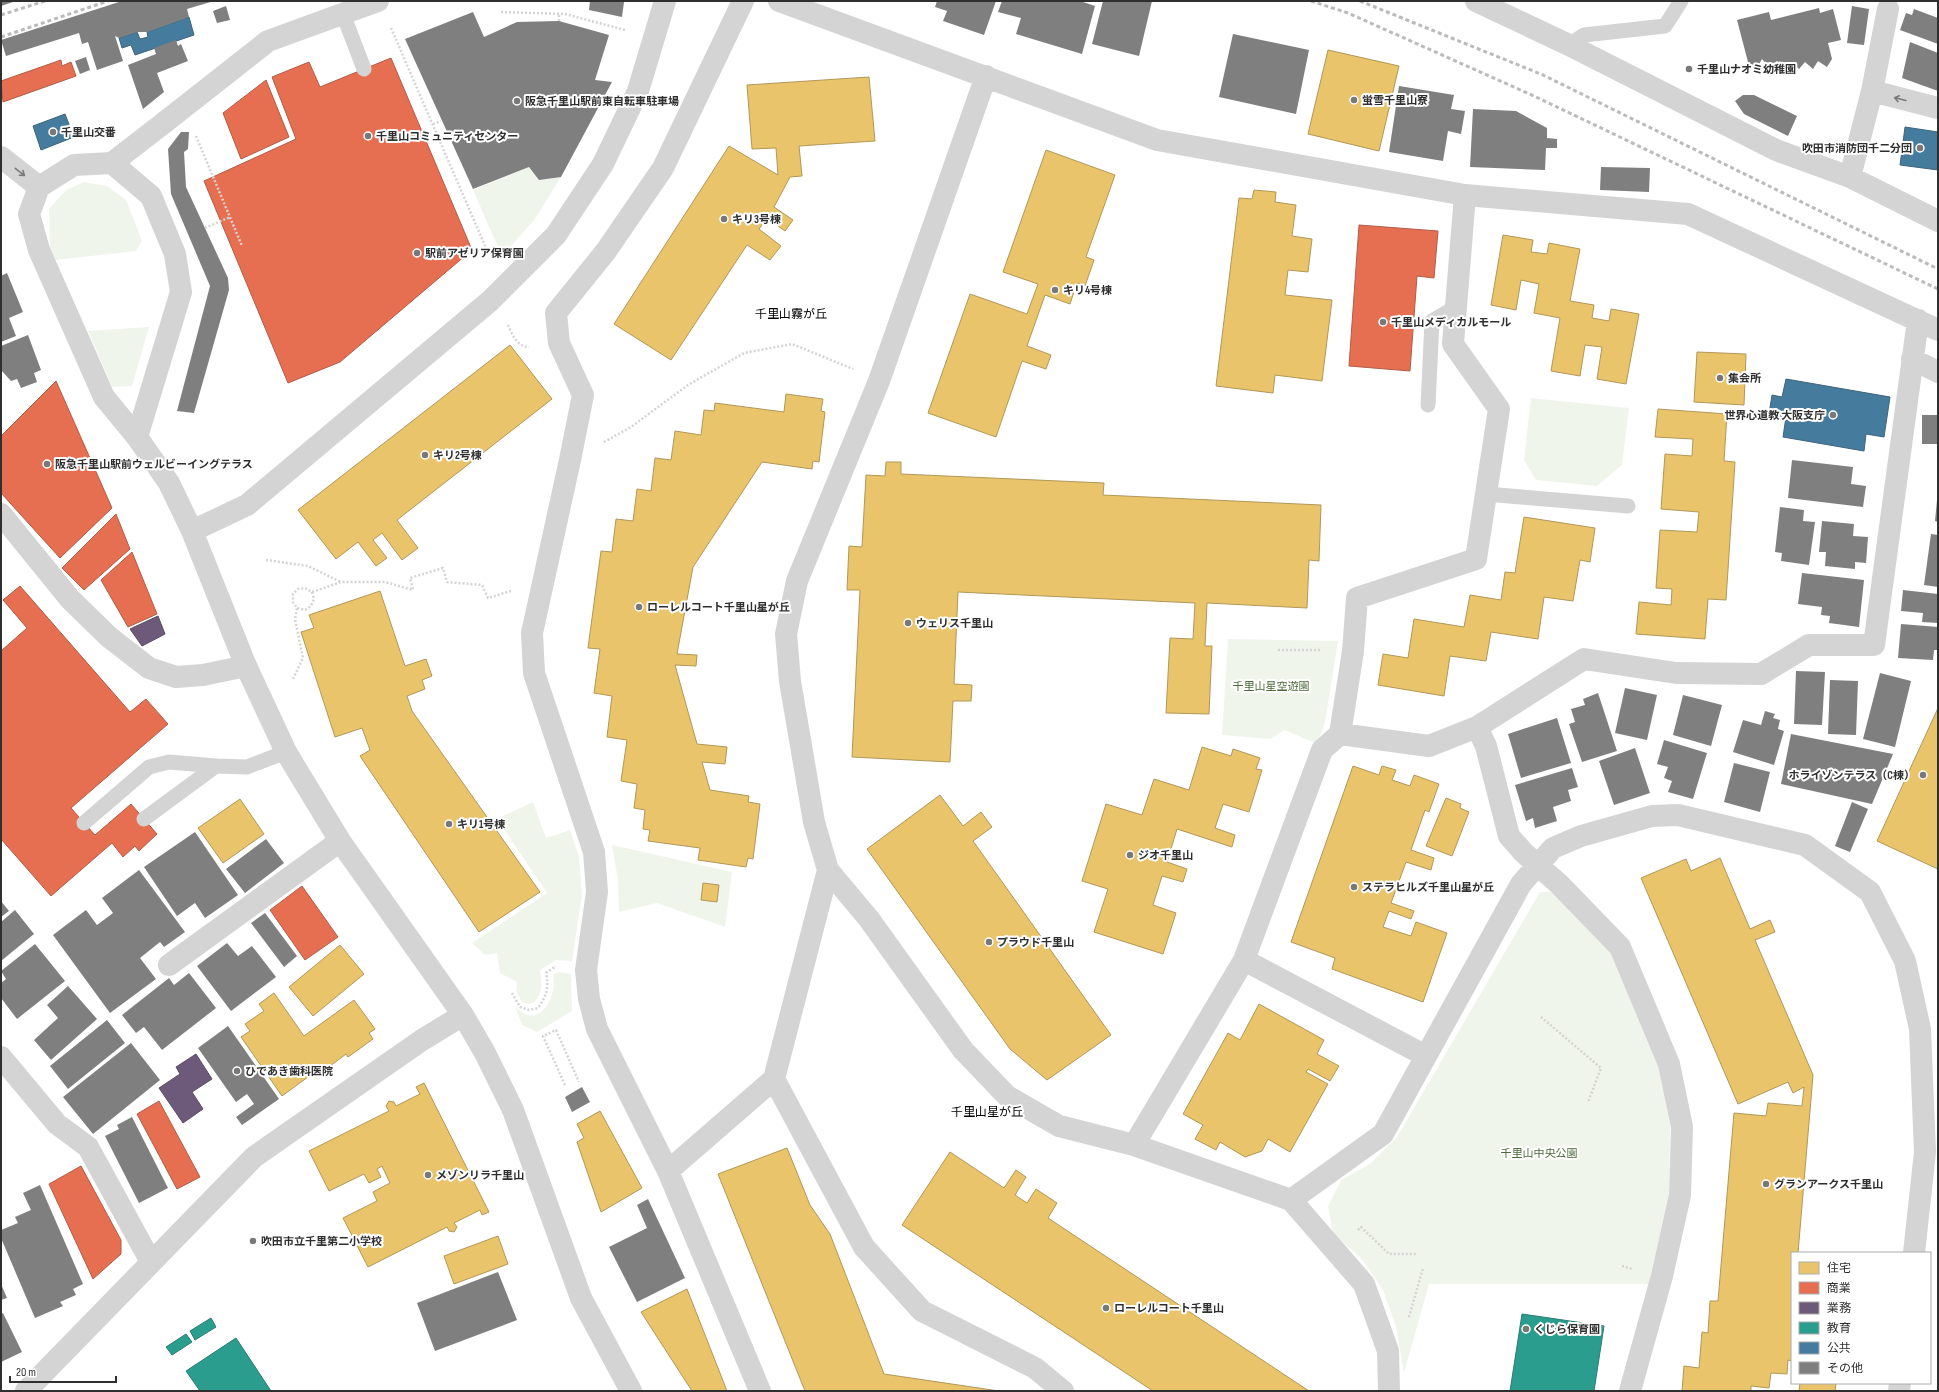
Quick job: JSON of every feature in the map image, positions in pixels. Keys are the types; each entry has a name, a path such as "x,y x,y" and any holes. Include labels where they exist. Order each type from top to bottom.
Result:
{"street":[{"path":"378,1 268,41 112,163 74,165 39,187 29,214 39,250 104,397 137,437 169,482 192,531 246,666 286,752 340,842 463,1015 485,1053 513,1110 581,1298 631,1391"},
{"path":"743,1 663,168 606,251 556,312 559,343 583,395 532,633 534,673 594,852 597,892 586,970 588,999 597,1028 668,1171 760,1391"},
{"path":"779,1 1157,140 1465,195 1688,214 1938,330"},
{"path":"1476,1 1569,45 1776,150 1850,177 1938,221"},
{"path":"192,531 247,505 490,301 556,234 603,164 635,98 664,4"},
{"path":"1850,177 1872,91 1888,9"},
{"path":"986,76 879,381 797,581 786,634 790,681 814,822 828,870 869,919 963,1050 1006,1096 1059,1126 1134,1145 1291,1200 1364,1284 1388,1351 1389,1391"},
{"path":"1872,91 1938,108"},
{"path":"1,157 39,187"},
{"path":"112,163 151,196 175,254 181,292 137,437"},
{"path":"1134,1145 1244,960 1322,750 1340,734 1353,651 1357,598 1476,559 1499,409 1453,344 1465,195"},
{"path":"1340,734 1429,746 1477,727 1584,659 1676,674 1761,674 1809,645 1874,646 1918,320"},
{"path":"1912,359 1938,372"},
{"path":"1,514 70,599 109,637 149,668 176,677 203,675 246,666"},
{"path":"1477,727 1486,746 1509,836 1524,853 1559,884 1620,947 1669,1064 1682,1127 1680,1195 1662,1276 1630,1391"},
{"path":"1291,1200 1383,1134 1522,884 1536,865 1553,848 1581,836 1652,816 1678,815 1804,845 1870,892 1905,961 1920,1029 1925,1152 1914,1252"},
{"path":"169,965 340,842"},
{"path":"668,1171 774,1079 828,870"},
{"path":"1244,960 1426,1056"},
{"path":"26,1391 254,1157 422,1040 463,1015"},
{"path":"1,1057 57,1124 88,1147 151,1262"},
{"path":"774,1079 864,1247 922,1311 1035,1368 1063,1391"}],"lane":[{"path":"1569,45 1584,34 1665,26 1681,1"},
{"path":"343,14 364,69"},
{"path":"1428,405 1432,321 1456,307"},
{"path":"1486,494 1628,506"},
{"path":"84,823 149,767 170,762 247,767 286,752"},
{"path":"144,819 216,766"}],"path":[{"path":"501,12 559,14 628,31"},
{"path":"559,14 559,22"},
{"path":"390,27 489,255"},
{"path":"433,124 441,121"},
{"path":"193,129 242,246"},
{"path":"205,228 230,217"},
{"path":"506,319 513,338 525,347"},
{"path":"570,460 631,427 688,385 744,353 792,344 828,358"},
{"path":"266,560 308,566 341,582"},
{"path":"312,592 341,582 385,582 413,590 410,578 443,568 447,582 482,585"},
{"path":"305,588 312,592 314,599 311,606 305,610 297,608 293,602 293,594 298,589 305,588"},
{"path":"293,679 303,658 295,619 297,608"},
{"path":"1278,650 1353,651"},
{"path":"512,993 520,1007 529,1010 538,1008 547,995 548,985 546,973 556,966 562,967"},
{"path":"1542,1017 1601,1068 1588,1102"},
{"path":"565,1085 543,1036 556,1030 580,1082"},
{"path":"1337,1252 1360,1227 1389,1254 1416,1254"},
{"path":"1388,1351 1401,1341 1423,1268"}],"green space":[{"path":"529,167 539,179 561,177 535,219 502,256 473,190"},
{"path":"84,182 107,186 126,200 142,241 136,251 56,260 50,251 49,209 66,190"},
{"path":"149,327 132,386 112,387 88,331"},
{"path":"1531,398 1629,408 1622,465 1597,486 1536,480 1524,460"},
{"name":"千里山星空遊園","path":"1228,639 1338,641 1325,722 1317,744 1285,730 1270,739 1222,735"},
{"path":"533,802 546,838 570,830 579,856 582,895 572,961 556,960 540,970 541,991 535,1002 529,1004 522,1002 516,991 517,982 500,973 497,953 485,955 472,943 547,893 497,819"},
{"path":"612,845 732,872 725,927 657,903 619,912 618,880"},
{"name":"千里山中央公園","path":"1540,892 1554,892 1608,945 1660,1065 1670,1126 1669,1193 1649,1284 1429,1284 1404,1373 1396,1327 1383,1290 1362,1259 1333,1234 1328,1206 1341,1180 1370,1164 1397,1137"},
{"path":"558,972 571,974 572,1011 537,1032 522,1025 515,1006 523,1013 531,1016 538,1014 549,1002 554,984 553,975"}],"building: 住宅":[{"name":"蛍雪千里山寮","path":"1328,50 1399,66 1379,151 1308,134"},
{"name":"キリ3号棟","path":"869,77 875,141 799,146 802,176 790,177 774,207 793,220 785,231 767,218 759,229 781,246 770,260 747,245 671,360 614,324 729,146 778,175 776,148 752,149 747,85"},
{"name":"キリ4号棟","path":"1046,150 1115,175 1086,257 1094,260 1085,286 1077,283 1070,304 1045,295 1027,346 1051,355 1046,369 1022,361 996,437 928,413 970,294 1027,314 1038,284 1003,272"},
{"path":"1254,190 1276,192 1275,202 1296,205 1292,236 1312,239 1308,272 1288,270 1285,295 1332,300 1322,381 1275,375 1273,393 1216,386 1239,198 1252,199"},
{"path":"1503,235 1533,240 1531,252 1547,254 1549,243 1580,249 1570,301 1594,305 1592,318 1609,321 1611,309 1639,314 1626,384 1597,379 1602,347 1585,345 1580,376 1551,371 1560,318 1534,313 1539,284 1521,280 1516,310 1491,305"},
{"name":"キリ2号棟","path":"510,345 552,399 397,520 418,548 402,560 382,533 373,540 387,558 376,566 358,542 336,559 298,510"},
{"name":"集会所","path":"1697,352 1746,354 1744,405 1694,402"},
{"name":"ローレルコート千里山星が丘","path":"786,394 823,399 821,411 825,412 819,462 813,461 812,469 762,462 693,567 677,654 697,655 696,666 675,665 697,744 727,747 725,764 702,762 710,790 749,796 748,802 760,804 753,859 748,858 746,867 698,860 700,848 648,841 650,830 643,829 645,810 634,808 637,784 621,781 627,740 607,737 612,696 594,693 600,649 588,648 601,551 612,552 616,519 633,521 637,489 651,491 655,458 671,460 675,431 701,435 704,410 714,411 715,403 784,412"},
{"path":"1658,409 1727,414 1724,461 1735,462 1726,600 1708,599 1705,639 1636,634 1639,602 1671,605 1672,589 1656,588 1660,530 1697,532 1699,512 1661,509 1665,454 1692,456 1693,439 1655,437"},
{"name":"ウェリス千里山","path":"886,462 901,462 901,474 1104,483 1103,495 1321,505 1319,561 1309,560 1307,608 1207,603 1205,646 1212,646 1209,714 1166,713 1170,638 1193,639 1195,603 958,592 954,684 972,685 971,701 953,701 950,762 852,757 860,590 847,590 849,546 862,547 866,475 885,476"},
{"path":"1524,517 1595,528 1590,562 1580,560 1573,601 1544,597 1538,639 1491,632 1486,661 1450,656 1444,696 1378,685 1383,654 1408,658 1414,619 1464,627 1470,595 1501,600 1505,572 1515,573"},
{"name":"キリ1号棟","path":"380,591 405,666 426,659 432,676 422,680 425,689 407,696 412,711 540,892 479,932 360,756 370,750 362,728 335,737 301,632 314,628 309,615"},
{"name":"ホライゾンテラス（C棟）","path":"1938,708 1938,869 1877,841"},
{"name":"ジオ千里山","path":"1202,747 1231,756 1233,749 1260,758 1256,769 1262,770 1249,812 1223,804 1215,828 1235,835 1232,847 1177,829 1167,862 1187,869 1183,882 1162,876 1153,905 1176,913 1163,954 1094,932 1108,889 1082,881 1106,804 1142,815 1154,779 1189,790"},
{"name":"ステラヒルズ千里山星が丘","path":"1353,766 1379,775 1382,766 1396,770 1392,780 1410,786 1414,775 1439,784 1429,812 1425,810 1411,850 1434,858 1431,870 1406,862 1391,903 1414,911 1411,919 1389,911 1383,927 1411,936 1416,922 1447,933 1423,1002 1332,969 1335,958 1291,942"},
{"name":"プラウド千里山","path":"940,795 963,826 981,812 992,827 973,841 1111,1035 1047,1080 1010,1049 867,849"},
{"path":"1446,798 1461,804 1460,808 1469,812 1452,856 1426,846"},
{"path":"240,799 264,834 223,863 198,828"},
{"name":"グランアークス千里山","path":"1720,858 1750,929 1770,920 1775,932 1755,940 1813,1075 1798,1252 1791,1252 1791,1361 1788,1360 1787,1374 1771,1373 1769,1388 1751,1386 1751,1391 1682,1391 1684,1366 1699,1368 1702,1332 1708,1333 1710,1301 1718,1301 1734,1113 1766,1116 1768,1103 1802,1106 1804,1087 1793,1093 1788,1082 1738,1104 1641,878 1686,859 1691,871"},
{"path":"703,883 719,885 717,902 701,900"},
{"path":"340,945 364,974 313,1016 289,987"},
{"path":"274,993 304,1036 354,1000 375,1029 369,1033 373,1039 348,1057 346,1054 326,1069 323,1066 282,1096 241,1037 250,1031 245,1024 264,1011 259,1004"},
{"path":"1259,1004 1324,1040 1317,1054 1339,1066 1330,1081 1308,1069 1306,1072 1328,1084 1290,1152 1268,1139 1262,1151 1245,1157 1220,1142 1216,1150 1195,1139 1203,1125 1183,1114 1228,1033 1240,1040"},
{"name":"メゾンリラ千里山","path":"424,1083 489,1212 482,1215 480,1210 454,1223 457,1227 454,1232 449,1231 447,1227 368,1267 343,1218 377,1201 373,1192 390,1183 382,1166 377,1169 381,1177 369,1183 364,1174 329,1191 309,1151 389,1111 386,1106 389,1101 394,1102 396,1106 420,1094 416,1087"},
{"path":"600,1111 642,1188 601,1212 577,1142 584,1138 577,1124"},
{"path":"787,1148 810,1205 830,1234 884,1374 999,1391 805,1391 718,1174"},
{"name":"ローレルコート千里山","path":"950,1152 1004,1188 1016,1170 1026,1177 1015,1195 1027,1203 1036,1189 1057,1203 1048,1218 1309,1391 1153,1391 902,1225"},
{"path":"498,1236 508,1264 454,1284 444,1256"},
{"path":"687,1289 727,1391 692,1391 641,1312"},
{"path":"1800,1384 1836,1384 1835,1391 1799,1391"}],"building: 商業":[{"path":"391,58 472,250 340,362 288,383 204,181 296,139 272,77 309,62 320,87"},
{"path":"61,60 62,66 71,62 76,76 3,102 1,81"},
{"path":"266,80 289,137 241,159 223,113"},
{"name":"千里山メディカルモール","path":"1359,225 1438,231 1434,278 1417,276 1410,371 1349,366"},
{"name":"阪急千里山駅前ウェルビーイングテラス","path":"56,381 112,508 60,558 1,493 1,436"},
{"path":"116,514 130,549 84,590 62,568"},
{"path":"132,552 157,614 128,627 101,580"},
{"path":"20,586 130,712 146,699 168,724 71,808 95,835 131,804 157,834 139,851 135,846 123,857 112,843 51,896 1,839 1,651 27,628 3,600"},
{"path":"302,886 338,937 305,960 270,910"},
{"path":"159,1101 200,1177 177,1189 137,1114"},
{"path":"81,1166 121,1240 121,1254 93,1279 49,1184"}],"building: 業務":[{"path":"158,616 165,634 142,646 130,629"},
{"path":"196,1054 212,1079 192,1092 203,1109 183,1123 159,1088 180,1074 176,1067"}],"building: 教育":[{"path":"1522,1314 1604,1326 1594,1391 1510,1391"},
{"path":"211,1318 216,1327 195,1340 190,1331"},
{"path":"186,1334 192,1342 172,1355 166,1347"},
{"path":"236,1338 271,1391 200,1391 186,1371"}],"building: 公共":[{"path":"189,17 194,35 135,55 131,45 122,48 119,38 137,32 140,39 148,37 147,32"},
{"name":"千里山交番","path":"65,114 74,137 41,150 33,126"},
{"name":"吹田市消防団千二分団","path":"1905,127 1938,132 1938,170 1900,165"},
{"name":"世界心道教 大阪支庁","path":"1786,379 1890,397 1884,437 1866,434 1864,451 1783,437 1786,417 1769,414 1772,395 1782,397"}],"building: その他":[{"path":"1,1 16,1 1,6"},
{"path":"122,1 214,1 187,9 189,17 147,32 137,32 119,38 115,36 123,61 97,70 88,42 82,44 79,33 6,56 1,40"},
{"path":"590,1 624,2 622,17 589,10"},
{"path":"937,1 996,1 984,35 943,21 947,11 935,7"},
{"path":"1002,1 1080,1 1095,6 1082,54 1016,34 1021,18 998,12"},
{"path":"1103,1 1152,1 1139,56 1092,44"},
{"path":"226,6 230,20 217,23 213,11"},
{"path":"1852,6 1869,9 1864,45 1847,43"},
{"path":"1819,8 1820,13 1833,9 1841,40 1828,43 1832,59 1827,67 1818,61 1813,69 1805,62 1799,69 1792,62 1785,70 1777,61 1769,67 1762,59 1757,68 1748,62 1737,20 1769,12 1771,20"},
{"path":"1914,9 1938,18 1938,44 1900,30 1906,13 1912,15"},
{"name":"阪急千里山駅前東自転車駐車場","path":"473,12 484,37 517,22 559,21 609,35 595,80 612,82 561,177 539,180 529,167 473,189 405,39"},
{"path":"1233,34 1309,50 1296,114 1219,97"},
{"path":"176,40 178,46 181,44 188,61 157,73 164,92 143,109 128,65 156,54 154,48"},
{"path":"1910,42 1938,53 1938,91 1902,78"},
{"path":"86,57 90,70 80,74 75,61"},
{"path":"1399,86 1454,95 1451,109 1465,111 1461,134 1448,131 1443,161 1389,152"},
{"path":"1743,95 1754,95 1797,116 1788,136 1744,114 1735,101"},
{"path":"1473,109 1516,111 1547,128 1547,138 1557,139 1557,148 1546,148 1545,170 1470,167"},
{"path":"181,132 189,132 188,149 184,152 186,187 228,278 229,290 194,413 177,411 210,286 171,194 168,149"},
{"path":"1601,167 1650,168 1649,192 1600,190"},
{"path":"7,273 23,312 9,318 16,336 1,342 1,276"},
{"path":"28,335 41,370 34,373 37,382 21,388 17,379 11,381 1,370 1,346"},
{"path":"1922,415 1938,415 1938,444 1922,444"},
{"path":"1792,460 1853,467 1851,484 1866,486 1863,507 1788,498"},
{"path":"1938,500 1938,522 1935,521"},
{"path":"1780,507 1804,510 1803,521 1815,522 1809,565 1781,561 1782,553 1775,552"},
{"path":"1822,521 1854,524 1853,536 1868,537 1866,563 1855,562 1855,569 1825,566 1826,552 1819,552"},
{"path":"1931,534 1938,535 1938,587 1924,585"},
{"path":"1802,573 1864,580 1859,627 1829,623 1830,616 1821,615 1822,607 1798,604"},
{"path":"1903,590 1938,594 1938,623 1922,622 1923,613 1901,611"},
{"path":"1901,624 1938,627 1938,650 1934,650 1933,660 1898,658"},
{"path":"1796,671 1825,672 1822,725 1794,724"},
{"path":"1880,673 1911,681 1895,747 1863,739"},
{"path":"1830,680 1858,681 1856,735 1828,734"},
{"path":"1625,688 1657,695 1647,740 1615,733"},
{"path":"1598,693 1617,751 1582,762 1569,724 1575,722 1571,709 1585,705 1583,699"},
{"path":"1683,695 1722,705 1711,746 1673,735"},
{"path":"1765,711 1775,714 1773,718 1780,720 1778,729 1784,731 1774,765 1733,752 1743,720 1761,725"},
{"path":"1557,718 1571,763 1521,778 1508,734"},
{"path":"1791,734 1893,754 1872,804 1781,784"},
{"path":"1664,740 1707,753 1693,799 1668,792 1672,781 1664,778 1668,767 1657,764"},
{"path":"1635,748 1650,793 1614,805 1599,761"},
{"path":"1734,763 1770,772 1760,812 1724,802"},
{"path":"1572,768 1578,787 1568,790 1571,801 1553,807 1557,821 1535,828 1533,818 1526,821 1515,785"},
{"path":"1852,802 1868,809 1850,852 1835,846"},
{"path":"195,832 238,895 205,918 195,903 177,916 144,867"},
{"path":"266,839 284,863 245,893 226,869"},
{"path":"139,870 185,932 164,947 160,942 140,958 156,979 110,1013 53,935 86,910 97,925 113,913 102,898"},
{"path":"1,901 9,911 1,917"},
{"path":"15,910 34,934 1,961 1,922"},
{"path":"265,913 297,956 284,967 251,923"},
{"path":"227,943 238,956 252,946 276,977 231,1011 197,966"},
{"path":"35,944 65,981 17,1019 1,998 1,983 6,979 1,971"},
{"path":"189,973 216,1008 162,1050 144,1027 136,1033 122,1015 169,978 174,985"},
{"path":"68,986 97,1019 51,1060 34,1040 58,1018 47,1005"},
{"path":"107,1020 125,1043 68,1089 50,1066"},
{"name":"ひであき歯科医院","path":"228,1026 279,1099 242,1125 236,1117 254,1104 247,1094 236,1102 198,1048"},
{"path":"131,1043 160,1080 93,1134 63,1097"},
{"path":"582,1087 590,1102 572,1112 565,1097"},
{"path":"132,1117 168,1188 139,1203 105,1136 119,1129 117,1125"},
{"path":"40,1185 83,1284 73,1289 76,1295 60,1302 63,1306 35,1318 1,1238 1,1230 18,1223 15,1217 31,1210 23,1193"},
{"path":"648,1199 685,1278 637,1302 609,1247 647,1228 637,1205"},
{"path":"498,1272 517,1320 435,1351 417,1303"},
{"path":"1,1284 7,1298 1,1300"},
{"path":"3,1313 22,1352 1,1362 1,1314"}],"railway":[{"path":"1,15 45,1"},
{"path":"1,37 108,1"},
{"path":"1311,1 1348,13 1534,96 1938,289"},
{"path":"1360,1 1543,75 1938,269"}],"place":[{"name":"千里山ナオミ幼稚園","path":"1689,69"},
{"name":"蛍雪千里山寮","path":"1354,100"},
{"name":"阪急千里山駅前東自転車駐車場","path":"517,101"},
{"name":"千里山交番","path":"53,132"},
{"name":"千里山コミュニティセンター","path":"368,136"},
{"name":"吹田市消防団千二分団","path":"1920,148"},
{"name":"キリ3号棟","path":"724,219"},
{"name":"駅前アゼリア保育園","path":"417,253"},
{"name":"キリ4号棟","path":"1055,290"},
{"name":"千里山メディカルモール","path":"1383,322"},
{"name":"集会所","path":"1720,378"},
{"name":"世界心道教 大阪支庁","path":"1833,415"},
{"name":"キリ2号棟","path":"425,455"},
{"name":"阪急千里山駅前ウェルビーイングテラス","path":"47,464"},
{"name":"ローレルコート千里山星が丘","path":"639,607"},
{"name":"ウェリス千里山","path":"908,623"},
{"name":"ホライゾンテラス（C棟）","path":"1923,775"},
{"name":"キリ1号棟","path":"449,824"},
{"name":"ジオ千里山","path":"1130,855"},
{"name":"ステラヒルズ千里山星が丘","path":"1354,887"},
{"name":"プラウド千里山","path":"989,942"},
{"name":"ひであき歯科医院","path":"237,1071"},
{"name":"メゾンリラ千里山","path":"428,1175"},
{"name":"グランアークス千里山","path":"1766,1184"},
{"name":"吹田市立千里第二小学校","path":"253,1241"},
{"name":"ローレルコート千里山","path":"1106,1308"},
{"name":"くじら保育園","path":"1526,1329"}],"district":[{"name":"千里山霧が丘","path":"791,314"},
{"name":"千里山星が丘","path":"987,1112"}]}
